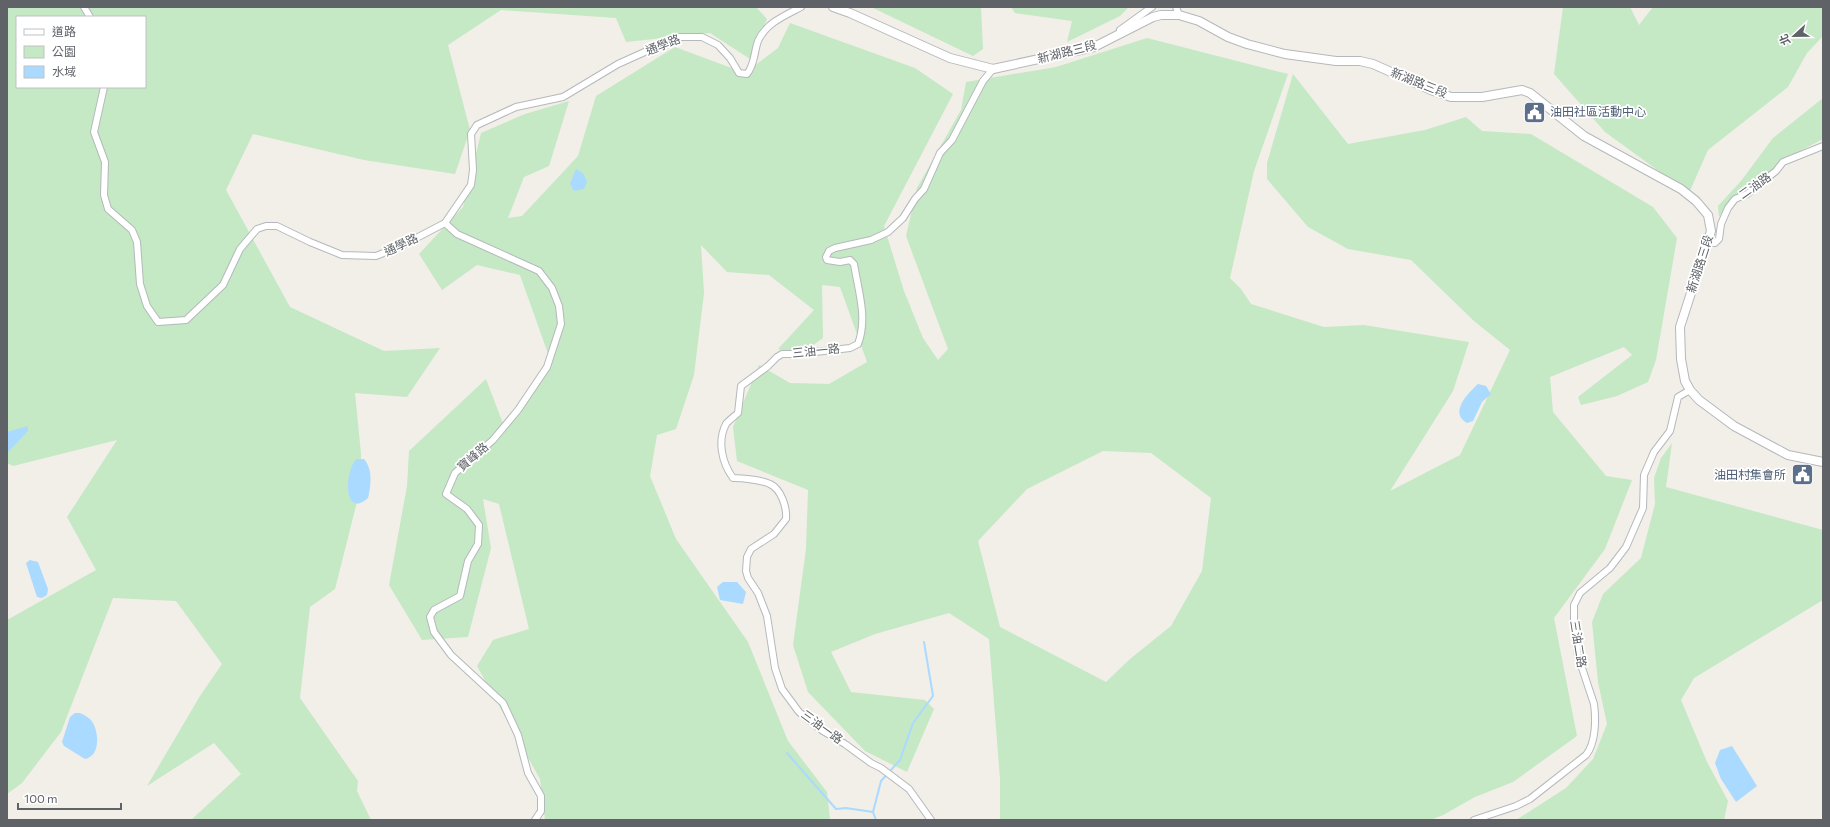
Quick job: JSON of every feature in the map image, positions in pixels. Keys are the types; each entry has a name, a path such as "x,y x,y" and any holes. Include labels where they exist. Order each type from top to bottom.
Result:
{"street":[{"path":"84,7 89,16"},
{"name":"通學路","path":"104,88 94,132 105,162 104,195 108,209 132,230 137,242 140,284 147,306 158,322 186,320 222,285 240,249 257,230 266,226 277,226 342,255 376,256 401,246 445,223 471,185 473,170 472,134 477,125 516,107 563,97 618,64 678,38 702,37 718,45 730,58 739,73 747,74 751,68 758,41 768,26 801,7"},
{"name":"新湖路三段","path":"833,7 850,13 950,58 993,69 1094,47 1153,17 1177,11 1214,28 1228,37 1247,44 1285,54 1336,61 1360,61 1373,64 1431,90 1451,97 1482,97 1522,90 1530,93 1584,136 1623,159 1662,177 1696,201 1708,214 1711,231 1680,326 1681,359 1686,381 1690,390 1699,400 1734,426 1788,455 1823,462"},
{"path":"1108,40 1152,7"},
{"name":"三油一路","path":"931,820 908,789 881,768 871,764 845,744 823,731 799,712 782,689 775,668 767,616 758,593 748,578 746,571 747,557 751,549 774,534 786,519 785,509 780,494 770,484 733,478 726,468 720,443 726,423 738,413 741,386 768,366 777,357 782,354 798,354 850,348 858,344 861,334 863,311 854,264 850,260 840,262 827,260 826,257 829,251 872,240 888,232 903,218 915,198 924,188 940,153 952,140 977,91 993,69"},
{"name":"二油路","path":"1708,242 1715,243 1719,239 1721,224 1728,208 1735,199 1747,194 1776,171 1783,162 1823,146"},
{"name":"寶峰路","path":"445,223 457,234 539,271 552,288 559,306 561,324 547,366 518,410 493,440 455,473 450,482 446,494 467,509 479,526 478,544 468,561 460,596 434,610 430,617 434,632 451,655 504,703 518,735 528,773 541,796 541,811 535,820"},
{"name":"三油二路","path":"1474,820 1516,806 1530,799 1586,756 1590,750 1595,712 1593,699 1578,656 1574,625 1574,605 1580,593 1610,568 1626,547 1643,508 1644,475 1654,452 1670,431 1678,397 1690,390"}],"green space":[{"path":"7,7 756,7 767,19 750,59 710,33 626,42 616,18 501,10 448,45 470,130 455,174 364,160 253,134 226,190 290,307 384,351 440,348 407,397 355,393 361,454 360,490 335,589 310,607 300,698 358,781 357,791 371,820 191,820 241,774 214,743 147,786 200,696 222,664 176,601 113,598 61,732 22,783 7,794 7,620 96,570 67,517 117,440 13,466 7,463"},
{"path":"871,7 981,7 983,49 973,56"},
{"path":"1011,7 1129,7 1120,16 1067,42 1072,21 1015,13"},
{"path":"1563,7 1630,7 1639,25 1653,7 1823,7 1823,36 1807,53 1788,87 1708,150 1689,193 1605,132 1554,74"},
{"path":"790,23 915,68 953,94 884,226 904,291 923,338 938,360 948,349 906,236 917,188 961,110 966,82 1056,67 1147,38 1288,74 1254,171 1230,278 1241,289 1251,304 1324,327 1364,325 1469,342 1453,391 1390,491 1460,455 1510,350 1474,321 1411,260 1348,249 1308,227 1267,179 1267,163 1293,74 1348,144 1425,130 1466,117 1482,131 1531,134 1653,207 1677,238 1656,360 1648,382 1617,396 1581,405 1578,397 1632,355 1624,347 1550,377 1553,412 1606,476 1632,480 1605,549 1554,618 1577,736 1513,782 1475,797 1443,815 1430,820 1000,820 1000,779 989,639 949,613 875,634 831,652 851,692 925,700 934,709 907,772 865,751 808,692 793,645 806,549 808,490 737,461 733,427 759,365 790,383 829,384 867,362 840,287 822,285 823,338 798,356 778,349 814,310 769,275 727,272 701,245 704,293 694,375 676,429 657,435 650,476 676,539 748,642 788,741 827,792 830,820 545,820 540,779 477,666 493,640 529,629 499,504 483,499 491,548 468,637 422,640 389,585 407,486 409,451 486,379 505,429 551,362 520,275 477,265 442,290 419,254 463,207 481,133 525,114 569,101 549,166 524,177 508,218 522,216 578,156 596,96 675,47 745,73 778,48","holes":["1103,451 1151,453 1211,498 1202,571 1171,626 1130,659 1106,682 1000,627 978,541 1027,489"]},
{"path":"1823,98 1823,139 1794,154 1733,198 1719,217 1718,206 1741,181 1773,138"},
{"path":"1672,443 1666,487 1823,530 1823,600 1694,678 1681,700 1707,762 1728,801 1724,820 1516,820 1566,788 1593,759 1607,724 1598,682 1592,622 1603,594 1641,558 1655,504 1654,478 1661,458"}],"water":[{"path":"576,169 583,173 587,182 584,189 574,191 570,184"},
{"path":"1478,384 1486,386 1491,394 1482,402 1473,421 1467,423 1462,419 1460,409 1465,398"},
{"path":"28,426 28,431 7,453 7,432"},
{"path":"356,459 364,459 370,473 368,498 360,503 355,503 348,493 349,475"},
{"path":"30,560 38,562 48,589 47,595 42,598 37,597 26,563"},
{"path":"723,582 737,582 746,592 743,604 720,600 717,587"},
{"path":"75,713 80,713 89,718 95,728 97,738 96,749 90,757 85,759 64,746 62,742 70,717"},
{"path":"1732,746 1757,786 1736,802 1721,779 1715,763 1720,750"}],"waterway":[{"path":"876,820 873,812 881,781 900,760 913,723 933,696 924,642"},
{"path":"787,753 836,809 846,808 873,812"}],"place":[{"name":"油田社區活動中心","path":"1535,112"},
{"name":"油田村集會所","path":"1802,475"}]}
